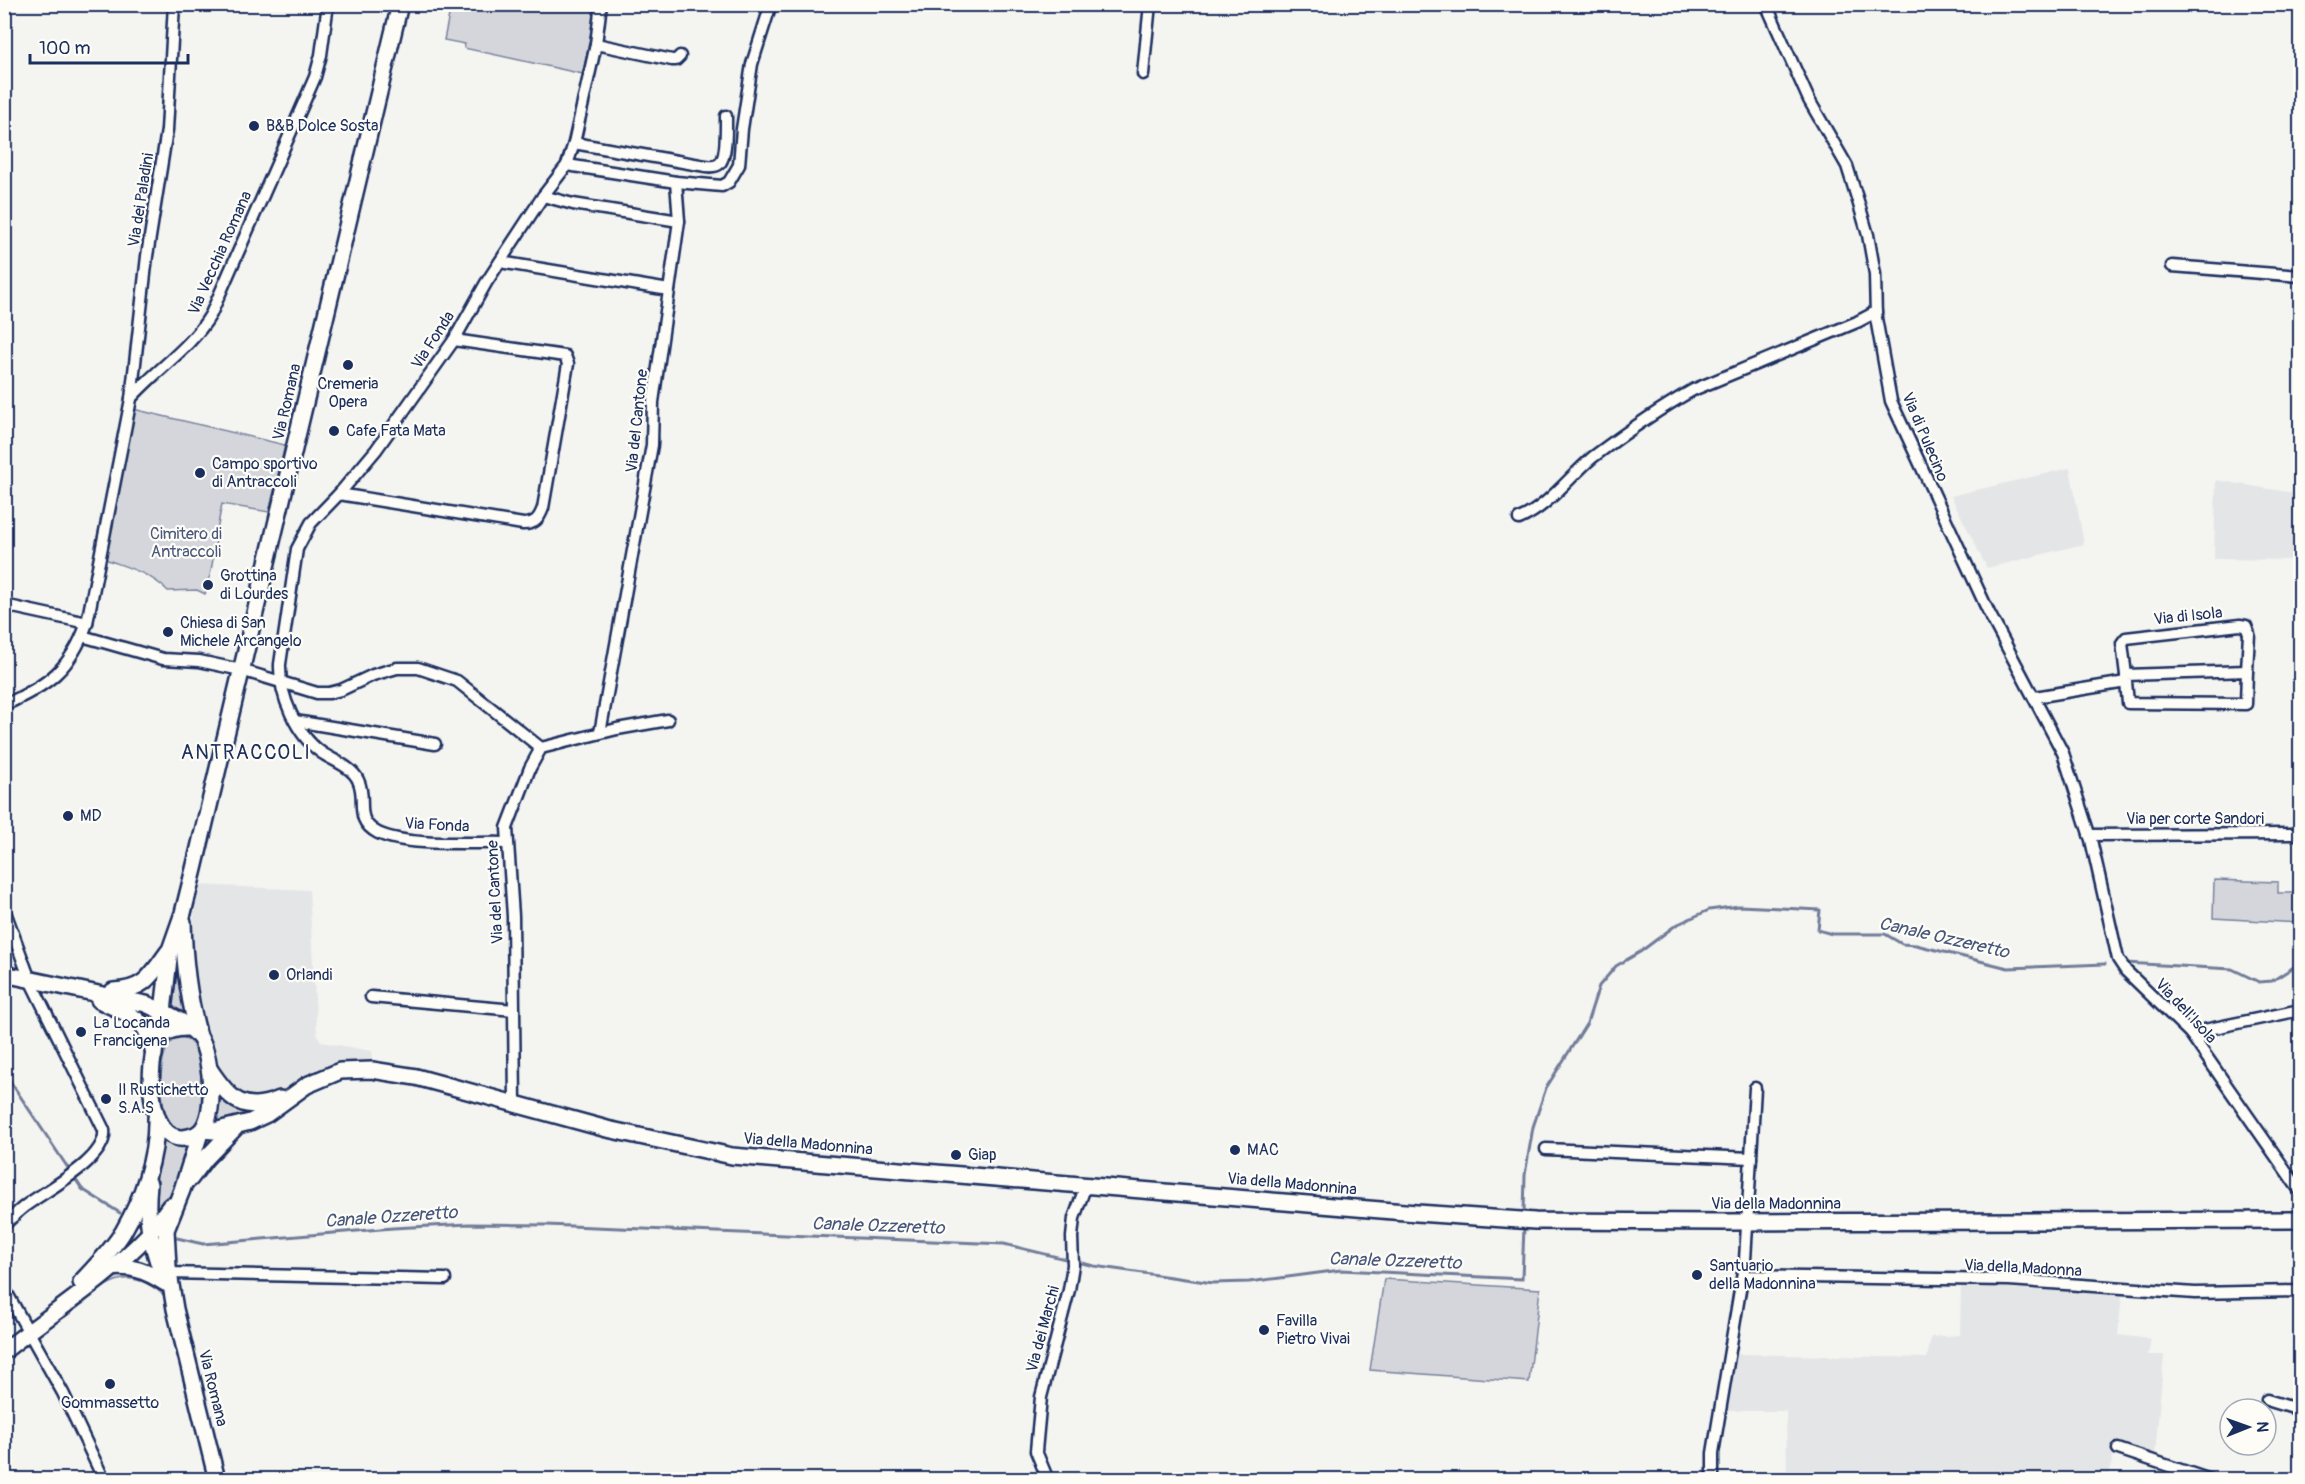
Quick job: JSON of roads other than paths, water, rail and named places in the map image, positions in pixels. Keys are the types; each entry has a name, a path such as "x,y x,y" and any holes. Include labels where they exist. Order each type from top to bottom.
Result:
{"street":[{"name":"Via dei Paladini","path":"131,399 147,256 167,130 174,4"},
{"name":"Via Vecchia Romana","path":"131,399 150,378 193,340 211,314 315,77 321,55 328,4"},
{"name":"Via Romana","path":"183,913 400,4"},
{"name":"Via Fonda","path":"507,843 418,841 394,838 369,826 363,819 358,779 351,771 313,745 295,721 280,681 280,664 297,549 311,523 376,450 454,340 500,262 543,196 567,165 596,44 601,4"},
{"path":"567,165 676,182 722,186 734,176 738,165 752,64 771,4"},
{"path":"1143,74 1150,4"},
{"name":"Via di Pulecino","path":"1766,4 1809,100 1846,166 1868,235 1874,264 1876,312 1891,401 1989,613 2063,753 2089,835"},
{"path":"596,44 672,60 680,56"},
{"path":"574,143 700,165 715,165 720,164 724,157 726,116"},
{"name":"Via del Cantone","path":"600,733 652,445 653,402 679,221 676,182"},
{"path":"543,196 573,204 679,221"},
{"path":"500,262 669,290"},
{"path":"2172,266 2301,276"},
{"path":"1519,519 1532,513 1593,457 1672,402 1693,390 1876,312"},
{"path":"339,494 523,524 540,518 568,364 565,356 454,340"},
{"path":"4,705 46,684 67,661 82,636 98,577 131,399"},
{"path":"4,605 87,623"},
{"name":"Via di Isola","path":"2246,626 2249,634 2246,704 2128,703 2126,678 2122,643 2126,638 2246,626"},
{"path":"82,636 163,659 199,661 241,670 308,692 329,693 397,668 418,668 457,681 541,748 600,733 668,720"},
{"path":"2035,697 2126,678 2247,671"},
{"path":"295,721 435,744"},
{"name":"Via del Cantone","path":"515,1103 513,916 507,828 530,768 541,748"},
{"name":"Via per corte Sandori","path":"2089,835 2301,834"},
{"name":"Via dell'Isola","path":"2089,835 2103,884 2118,959 2126,971 2190,1033 2301,1191"},
{"path":"4,909 30,980 100,1122 105,1138 102,1146 80,1167 24,1207 4,1225"},
{"path":"154,1055 160,1038 170,950 183,913"},
{"path":"183,913 186,976 193,1032 207,1066 225,1092 234,1100 245,1105 258,1106 297,1092"},
{"path":"83,991 131,990 151,976 170,950"},
{"path":"4,974 146,1004 163,1010 193,1032"},
{"path":"57,1310 122,1233 143,1187 157,1136 153,1079 154,1055 148,1032 135,1017 83,991"},
{"path":"371,998 514,1010"},
{"path":"2190,1033 2301,1010"},
{"path":"160,1038 176,1028 193,1032"},
{"path":"167,1278 166,1230 201,1131 211,1113 207,1066"},
{"name":"Via della Madonnina","path":"297,1092 307,1085 340,1071 372,1070 416,1077 607,1129 732,1156 1535,1221 1748,1223 2301,1220"},
{"path":"1713,1479 1713,1453 1743,1276 1755,1088"},
{"path":"156,1118 163,1130 172,1136 193,1136 201,1131 235,1128 267,1114 297,1092"},
{"path":"4,1351 110,1268 148,1234 206,1158 235,1128"},
{"path":"1546,1149 1751,1158"},
{"path":"152,1159 147,1207 148,1234 167,1278"},
{"name":"Via dei Marchi","path":"1048,1479 1036,1451 1041,1396 1069,1290 1073,1262 1074,1218 1086,1185"},
{"path":"110,1268 129,1266 167,1278 446,1279"},
{"name":"Via della Madonna","path":"1743,1276 2009,1280 2195,1293 2301,1291"},
{"name":"Via Romana","path":"167,1278 217,1479"},
{"path":"4,1288 63,1393 104,1479"},
{"path":"2278,1403 2301,1410"},
{"path":"2118,1449 2211,1479"}],"waterway":[{"name":"Canale Ozzeretto","path":"1524,1212 1525,1175 1533,1127 1546,1088 1587,1023 1599,986 1616,966 1640,952 1676,925 1709,910 1739,906 1820,910 1818,930 1832,934 1885,934 1902,944 1916,945 2008,968 2105,964"},
{"name":"Canale Ozzeretto","path":"2125,963 2232,969 2259,982 2272,981 2300,963"},
{"name":"Canale Ozzeretto","path":"4,1069 82,1189 120,1213"},
{"name":"Canale Ozzeretto","path":"177,1238 203,1244 469,1224 546,1225 1004,1244 1094,1266 1213,1283 1249,1282 1341,1270 1522,1279 1524,1227"}],"place":[{"name":"B&B Dolce Sosta","path":"254,126"},
{"name":"Cremeria Opera","path":"348,365"},
{"name":"Cafe Fata Mata","path":"334,431"},
{"name":"Campo sportivo di Antraccoli","path":"200,473"},
{"name":"Grottina di Lourdes","path":"208,585"},
{"name":"Chiesa di San Michele Arcangelo","path":"168,632"},
{"name":"MD","path":"68,816"},
{"name":"Orlandi","path":"274,975"},
{"name":"La Locanda Francigena","path":"81,1032"},
{"name":"Il Rustichetto S.A.S","path":"106,1099"},
{"name":"MAC","path":"1235,1150"},
{"name":"Giap","path":"956,1155"},
{"name":"Santuario della Madonnina","path":"1697,1275"},
{"name":"Favilla Pietro Vivai","path":"1264,1330"},
{"name":"Gommassetto","path":"110,1384"}],"district":[{"name":"ANTRACCOLI","path":"246,752"}],"park label":[{"name":"Cimitero di Antraccoli","path":"186,543"}]}
